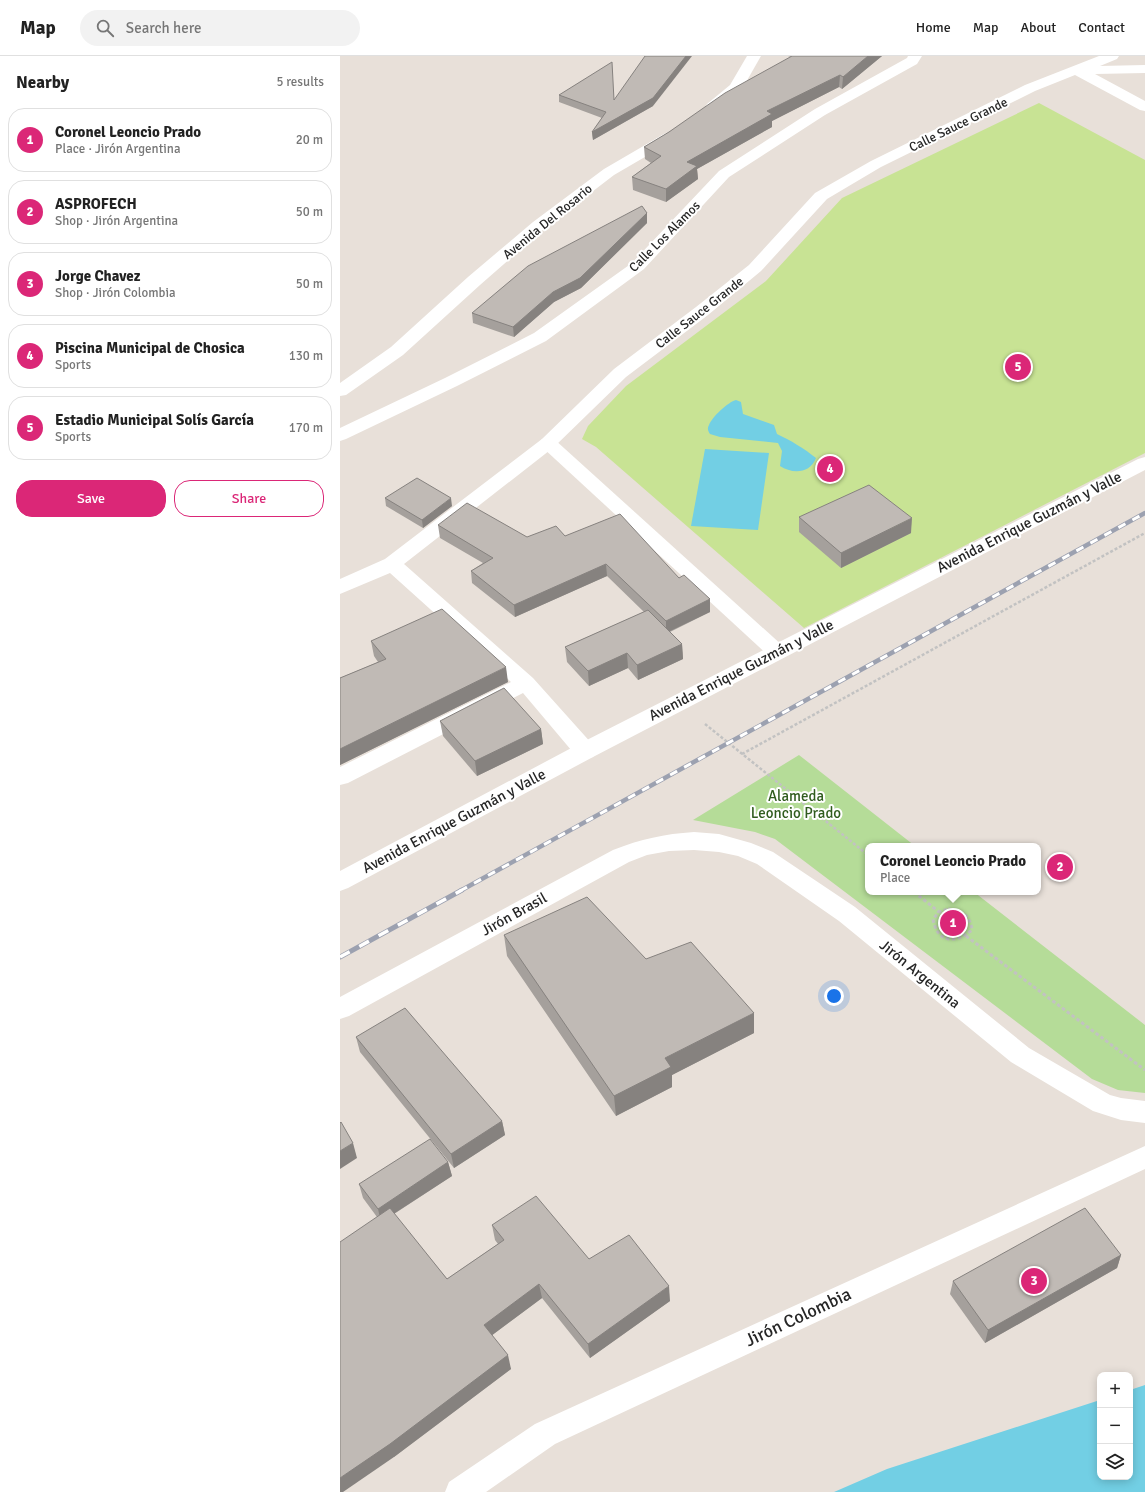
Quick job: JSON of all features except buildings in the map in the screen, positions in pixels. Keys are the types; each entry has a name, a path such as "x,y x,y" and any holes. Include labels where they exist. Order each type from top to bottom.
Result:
{"street":[{"path":"701,115 736,88 754,56"},
{"name":"Calle Los Alamos","path":"340,435 452,382 540,337 638,266 724,174 820,112 912,60 915,56"},
{"name":"Calle Sauce Grande","path":"340,587 392,564 548,443 620,373 755,268 821,196 876,164 1030,88 1112,56"},
{"path":"1076,70 1145,69"},
{"path":"1076,70 1145,107"},
{"name":"Avenida Del Rosario","path":"340,391 397,352 474,281 539,225 609,172 682,128"},
{"path":"548,443 778,652"},
{"name":"Avenida Enrique Guzmán y Valle","path":"340,882 679,702 1145,463"},
{"path":"392,564 526,683 585,751"},
{"path":"340,777 526,683"},
{"name":"Jirón Brasil","path":"340,1009 620,856 644,847 669,842 694,840"},
{"name":"Jirón Argentina","path":"694,840 719,843 743,849 765,858 847,914 1020,1055 1102,1103 1121,1109 1145,1112"},
{"name":"Jirón Colombia","path":"460,1492 545,1434 1145,1157"}],"path":[{"path":"742,754 1145,533"},
{"path":"679,702 865,853"},
{"path":"918,895 939,912"},
{"path":"948,909 958,910 967,914 971,922 972,930 966,936 957,940 947,939 938,934 933,926 933,919 939,912 948,909"},
{"path":"966,936 1145,1070"}],"green space":[{"path":"1039,103 1145,160 1145,453 804,628 596,447 582,439 588,426 626,386 766,281 842,198"},
{"name":"Alameda Leoncio Prado","path":"799,755 911,843 865,843 865,895 978,895 1145,1025 1145,1093 1118,1090 1092,1079 775,839 755,832 693,820"}],"water":[{"path":"736,400 741,402 743,414 774,425 777,434 807,451 816,458 810,467 805,470 795,471 785,469 780,466 782,451 778,443 720,437 710,434 708,427 713,418 725,407"},
{"path":"705,449 769,453 758,530 691,526"},
{"path":"1145,1385 1145,1492 834,1492 887,1469 1097,1401 1097,1480 1133,1480 1133,1389"}],"railway":[{"path":"460,891 1145,513"},
{"path":"340,957 462,890"}],"place":[{"name":"Estadio Municipal Solís García","path":"1018,367"},
{"name":"Piscina Municipal de Chosica","path":"830,469"},
{"name":"ASPROFECH","path":"1060,867"},
{"name":"Coronel Leoncio Prado","path":"953,923"},
{"name":"Jorge Chavez","path":"1034,1281"}]}
